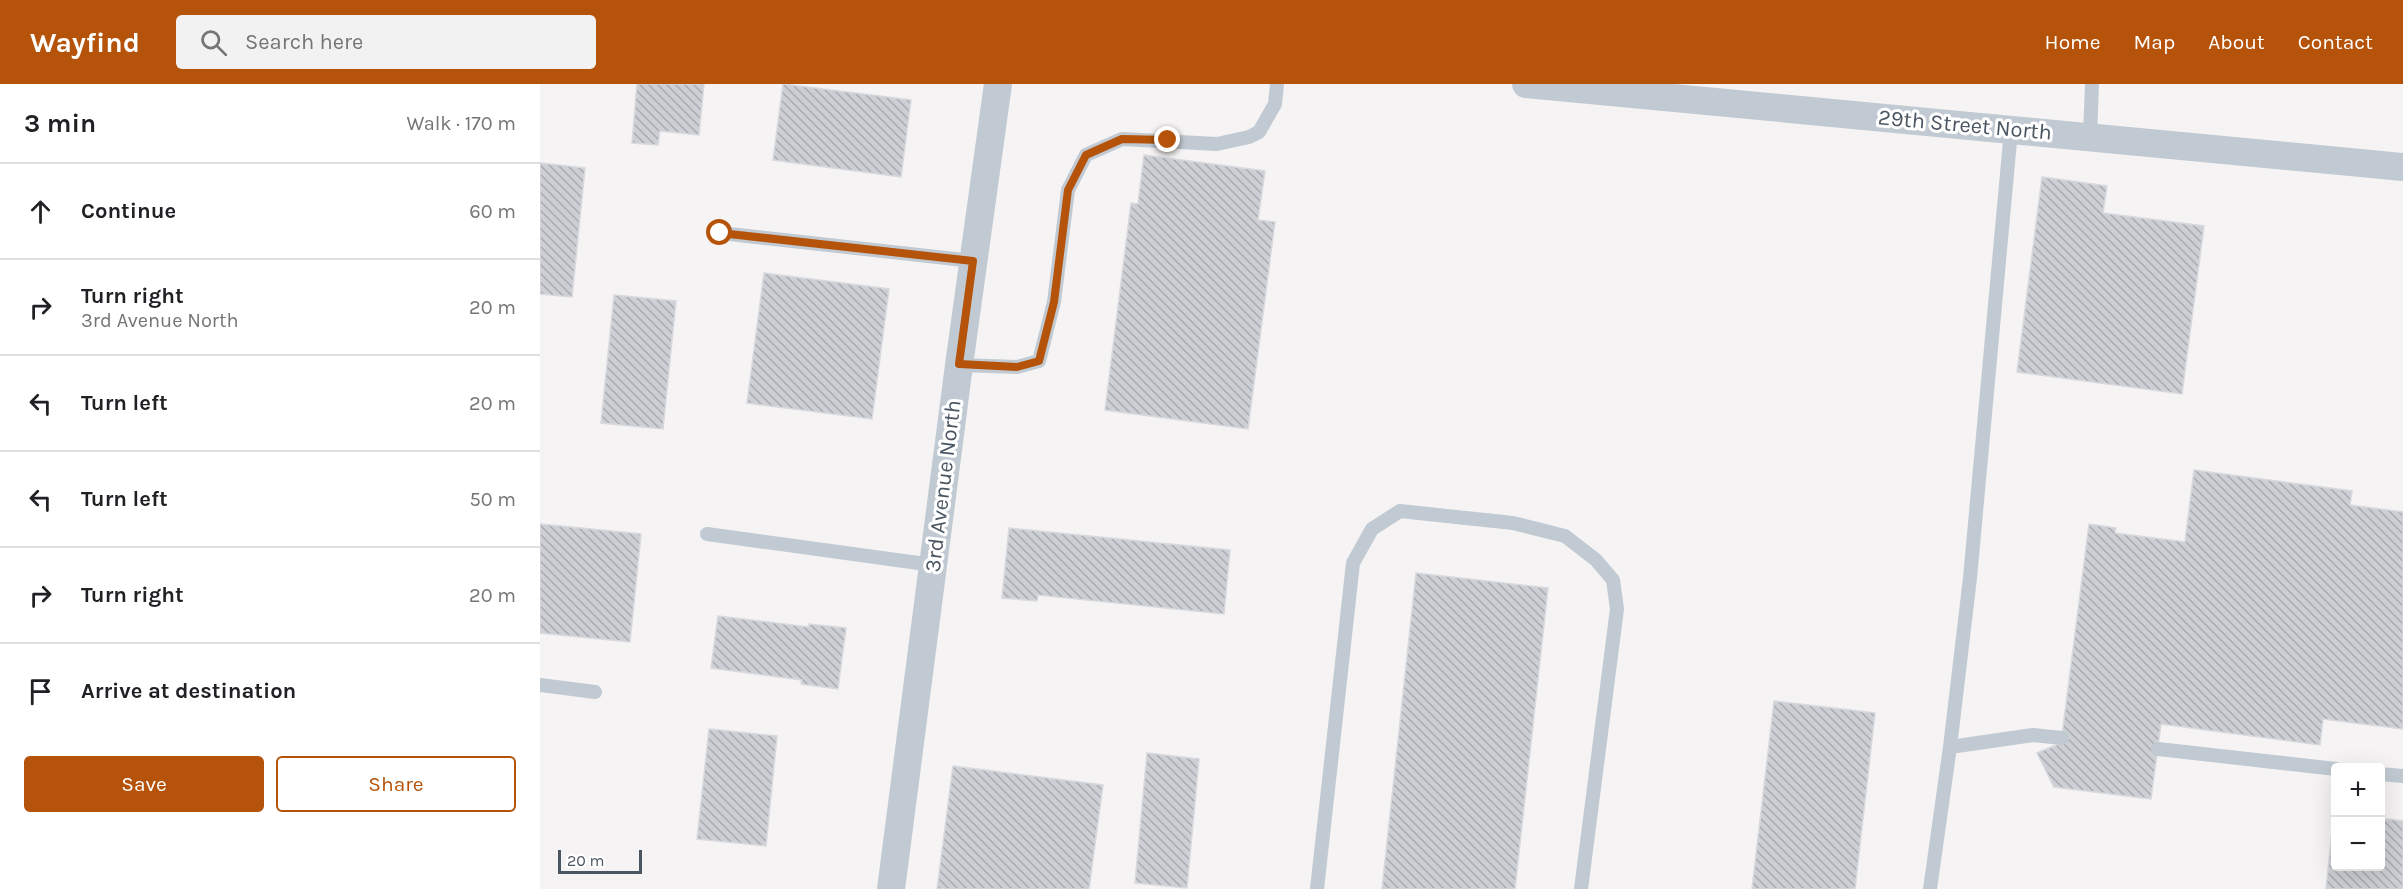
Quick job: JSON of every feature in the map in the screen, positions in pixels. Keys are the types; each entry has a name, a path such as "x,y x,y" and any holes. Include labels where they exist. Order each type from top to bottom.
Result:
{"street":[{"name":"3rd Avenue North","path":"891,889 998,84"},
{"name":"29th Street North","path":"1526,84 2403,167"}],"lane":[{"path":"959,364 1017,367 1039,361 1054,302 1068,190 1086,155 1122,139 1217,144 1249,137 1259,132 1275,104 1277,84"},
{"path":"2090,137 2091,84"},
{"path":"1930,889 1970,578 2011,130"},
{"path":"720,233 973,261"},
{"path":"1317,889 1353,563 1372,529 1400,511 1513,523 1565,536 1596,560 1613,580 1617,609 1581,889"},
{"path":"707,534 933,565"},
{"path":"540,685 595,692"},
{"path":"1950,747 2033,735 2062,738"},
{"path":"2158,749 2331,768"},
{"path":"2385,774 2403,776"}],"building":[{"path":"637,84 704,84 699,135 660,131 658,145 632,143"},
{"path":"783,84 911,100 901,177 773,160"},
{"path":"1144,155 1265,171 1258,220 1275,222 1248,429 1105,410 1131,203 1138,204"},
{"path":"540,163 585,168 572,297 540,294"},
{"path":"2042,177 2107,186 2103,213 2204,226 2182,394 2017,372"},
{"path":"764,273 889,289 872,419 747,403"},
{"path":"614,295 676,301 663,429 601,423"},
{"path":"2194,470 2352,491 2350,505 2403,512 2403,729 2323,719 2320,745 2161,724 2151,799 2054,787 2037,753 2061,743 2089,524 2116,528 2115,533 2185,542"},
{"path":"540,524 641,534 630,642 540,633"},
{"path":"1009,528 1230,550 1224,614 1038,595 1037,601 1002,598"},
{"path":"1416,573 1548,588 1515,889 1382,889"},
{"path":"718,616 809,627 809,624 846,628 838,689 801,684 802,680 711,668"},
{"path":"1774,701 1875,713 1855,889 1752,889"},
{"path":"709,729 777,736 766,846 697,839"},
{"path":"1147,753 1199,759 1187,888 1135,883"},
{"path":"953,766 1103,785 1089,889 937,889"},
{"path":"2385,819 2403,821 2403,889 2326,889 2331,842 2331,871 2385,871"}],"route":[{"path":"720,233 973,261 959,364 1017,367 1039,361 1054,302 1068,190 1086,155 1122,139 1168,140"}]}
